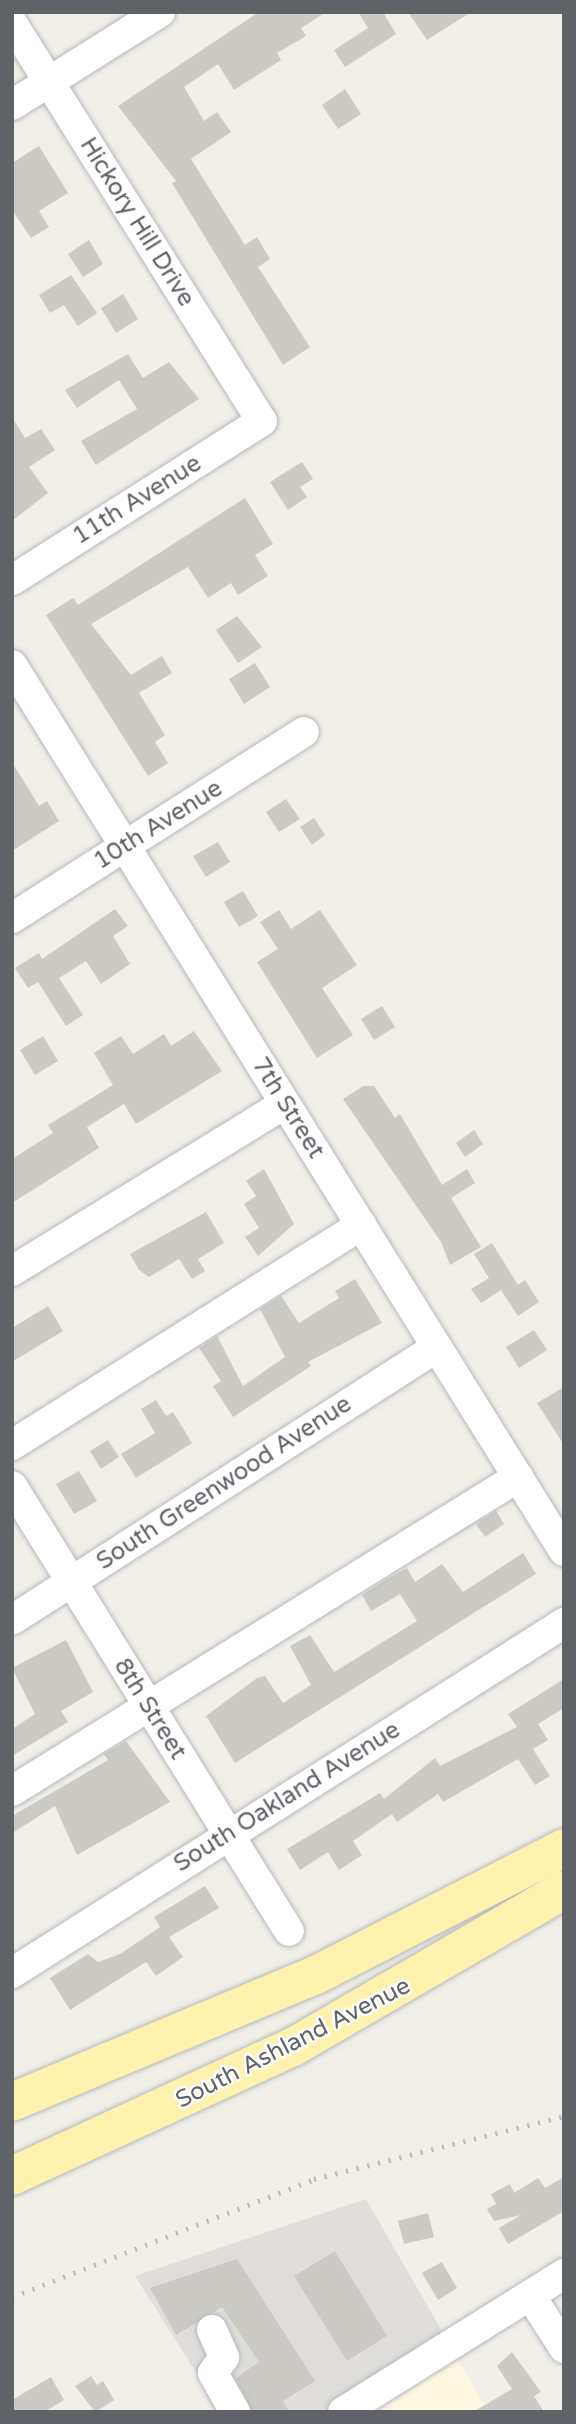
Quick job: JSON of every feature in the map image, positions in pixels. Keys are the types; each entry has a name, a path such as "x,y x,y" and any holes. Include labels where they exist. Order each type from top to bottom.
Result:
{"main road":[{"name":"South Ashland Avenue","path":"12,2102 316,1975 564,1848"},
{"name":"South Ashland Avenue","path":"12,2176 345,2020 564,1890"},
{"path":"316,1975 345,2020"}],"street":[{"path":"12,105 160,12"},
{"name":"Hickory Hill Drive","path":"12,23 262,421"},
{"name":"11th Avenue","path":"12,580 262,421"},
{"name":"7th Street","path":"12,665 564,1551"},
{"name":"10th Avenue","path":"12,918 304,732"},
{"path":"12,1271 285,1104"},
{"path":"12,1446 361,1225"},
{"name":"South Greenwood Avenue","path":"12,1620 437,1347"},
{"path":"12,1791 518,1477"},
{"name":"8th Street","path":"12,1486 289,1931"},
{"name":"South Oakland Avenue","path":"12,1973 228,1833 564,1623"},
{"path":"343,2412 564,2274"},
{"path":"530,2295 564,2348"},
{"path":"212,2330 224,2357 213,2373 235,2412"}],"shaded area":[{"path":"366,2199 450,2345 343,2412 221,2412 135,2276"},
{"path":"450,2345 488,2412 343,2412"}],"building":[{"path":"259,12 326,12 301,28 306,36 277,53 281,60 234,90 218,64 184,87 204,121 217,112 231,132 191,159 245,245 257,237 270,259 258,267 310,347 283,365 172,183 176,181 118,106"},
{"path":"358,12 383,12 396,34 345,67 334,50 368,28"},
{"path":"408,12 471,12 427,40"},
{"path":"345,89 361,114 338,129 322,105"},
{"path":"39,146 68,193 39,211 49,227 31,238 12,210 12,163"},
{"path":"89,240 103,264 83,277 68,254"},
{"path":"71,275 97,313 78,326 64,305 50,313 39,295"},
{"path":"123,294 138,319 116,333 101,308"},
{"path":"128,354 143,378 169,362 199,399 96,465 81,441 137,409 119,380 77,408 65,390"},
{"path":"12,417 25,438 41,429 55,450 29,467 48,493 12,521"},
{"path":"302,462 313,479 300,487 307,497 288,510 270,482"},
{"path":"245,498 273,544 255,555 268,576 238,595 231,583 208,598 188,567 91,624 131,675 162,656 172,673 139,693 165,735 155,742 168,763 148,776 46,615 73,598 78,605"},
{"path":"237,616 262,647 238,663 216,630"},
{"path":"255,663 270,687 244,704 229,679"},
{"path":"12,762 39,806 47,801 59,821 12,851"},
{"path":"286,799 300,819 279,832 266,812"},
{"path":"314,818 325,835 312,845 300,827"},
{"path":"218,842 230,862 206,877 193,856"},
{"path":"243,891 258,916 239,927 224,902"},
{"path":"115,909 128,926 113,936 130,964 101,984 86,961 59,978 83,1015 66,1026 38,982 28,988 15,968 39,953 42,959"},
{"path":"279,910 291,929 320,910 357,965 322,988 353,1035 317,1058 257,962 278,949 260,922"},
{"path":"382,1006 395,1027 374,1040 361,1019"},
{"path":"194,1031 222,1071 136,1124 124,1104 87,1127 99,1148 12,1203 12,1159 53,1133 48,1125 113,1085 94,1053 121,1036 133,1054 164,1034 171,1046"},
{"path":"43,1036 58,1061 35,1075 20,1050"},
{"path":"363,1086 374,1086 395,1118 400,1114 442,1185 467,1169 475,1183 451,1198 481,1247 450,1265 441,1242 343,1099"},
{"path":"474,1130 483,1144 465,1157 456,1143"},
{"path":"264,1169 294,1224 258,1256 245,1237 259,1228 244,1204 256,1196 246,1181"},
{"path":"206,1212 224,1243 198,1259 205,1271 192,1279 179,1259 149,1277 139,1270 130,1254"},
{"path":"492,1243 518,1285 525,1280 539,1302 518,1316 501,1290 481,1303 471,1289 489,1278 474,1254"},
{"path":"355,1279 382,1323 308,1362 311,1366 233,1417 213,1386 221,1381 199,1348 217,1336 243,1386 285,1357 260,1309 281,1296 299,1323 339,1298 335,1291"},
{"path":"48,1306 63,1331 12,1362 12,1328"},
{"path":"534,1330 547,1350 519,1368 506,1347"},
{"path":"564,1387 564,1445 537,1403"},
{"path":"156,1400 166,1416 173,1412 192,1443 136,1478 121,1454 155,1433 141,1409"},
{"path":"108,1440 119,1457 101,1469 90,1451"},
{"path":"79,1471 97,1501 74,1514 56,1484"},
{"path":"496,1511 504,1524 485,1537 476,1524"},
{"path":"523,1553 536,1574 235,1763 206,1716 257,1678 265,1676 283,1703 311,1685 290,1646 310,1635 334,1672 417,1621 400,1594 371,1611 362,1595 407,1568 415,1582 442,1564 463,1592"},
{"path":"66,1640 93,1692 61,1711 68,1722 12,1756 12,1729 35,1714 12,1668"},
{"path":"564,1679 564,1708 538,1724 548,1740 533,1749 550,1776 535,1785 518,1759 443,1802 438,1794 397,1822 392,1814 353,1841 362,1855 339,1870 328,1852 300,1870 287,1849 380,1793 384,1799 435,1758 440,1766 517,1727 508,1714"},
{"path":"126,1741 170,1802 77,1855 55,1806 14,1832 12,1816 108,1760 104,1754"},
{"path":"205,1886 219,1908 169,1937 183,1957 156,1976 146,1962 70,2010 50,1978 88,1954 98,1962 120,1954 160,1927 154,1917"},
{"path":"564,2177 564,2211 508,2244 499,2228 521,2215 494,2221 487,2209 496,2204 491,2194 510,2184 514,2193 538,2178 545,2188"},
{"path":"428,2213 434,2237 404,2244 398,2221"},
{"path":"335,2251 387,2336 347,2361 294,2276"},
{"path":"237,2259 315,2381 283,2401 289,2412 252,2412 236,2378 259,2362 222,2307 176,2335 150,2288"},
{"path":"442,2262 457,2288 438,2300 422,2273"},
{"path":"512,2352 541,2392 534,2396 544,2412 473,2412 512,2389 497,2366"},
{"path":"91,2376 97,2385 103,2381 114,2400 95,2412 75,2386"},
{"path":"51,2377 64,2400 44,2412 12,2412 12,2400"}],"railway":[{"path":"12,2297 314,2179 564,2116"}]}
